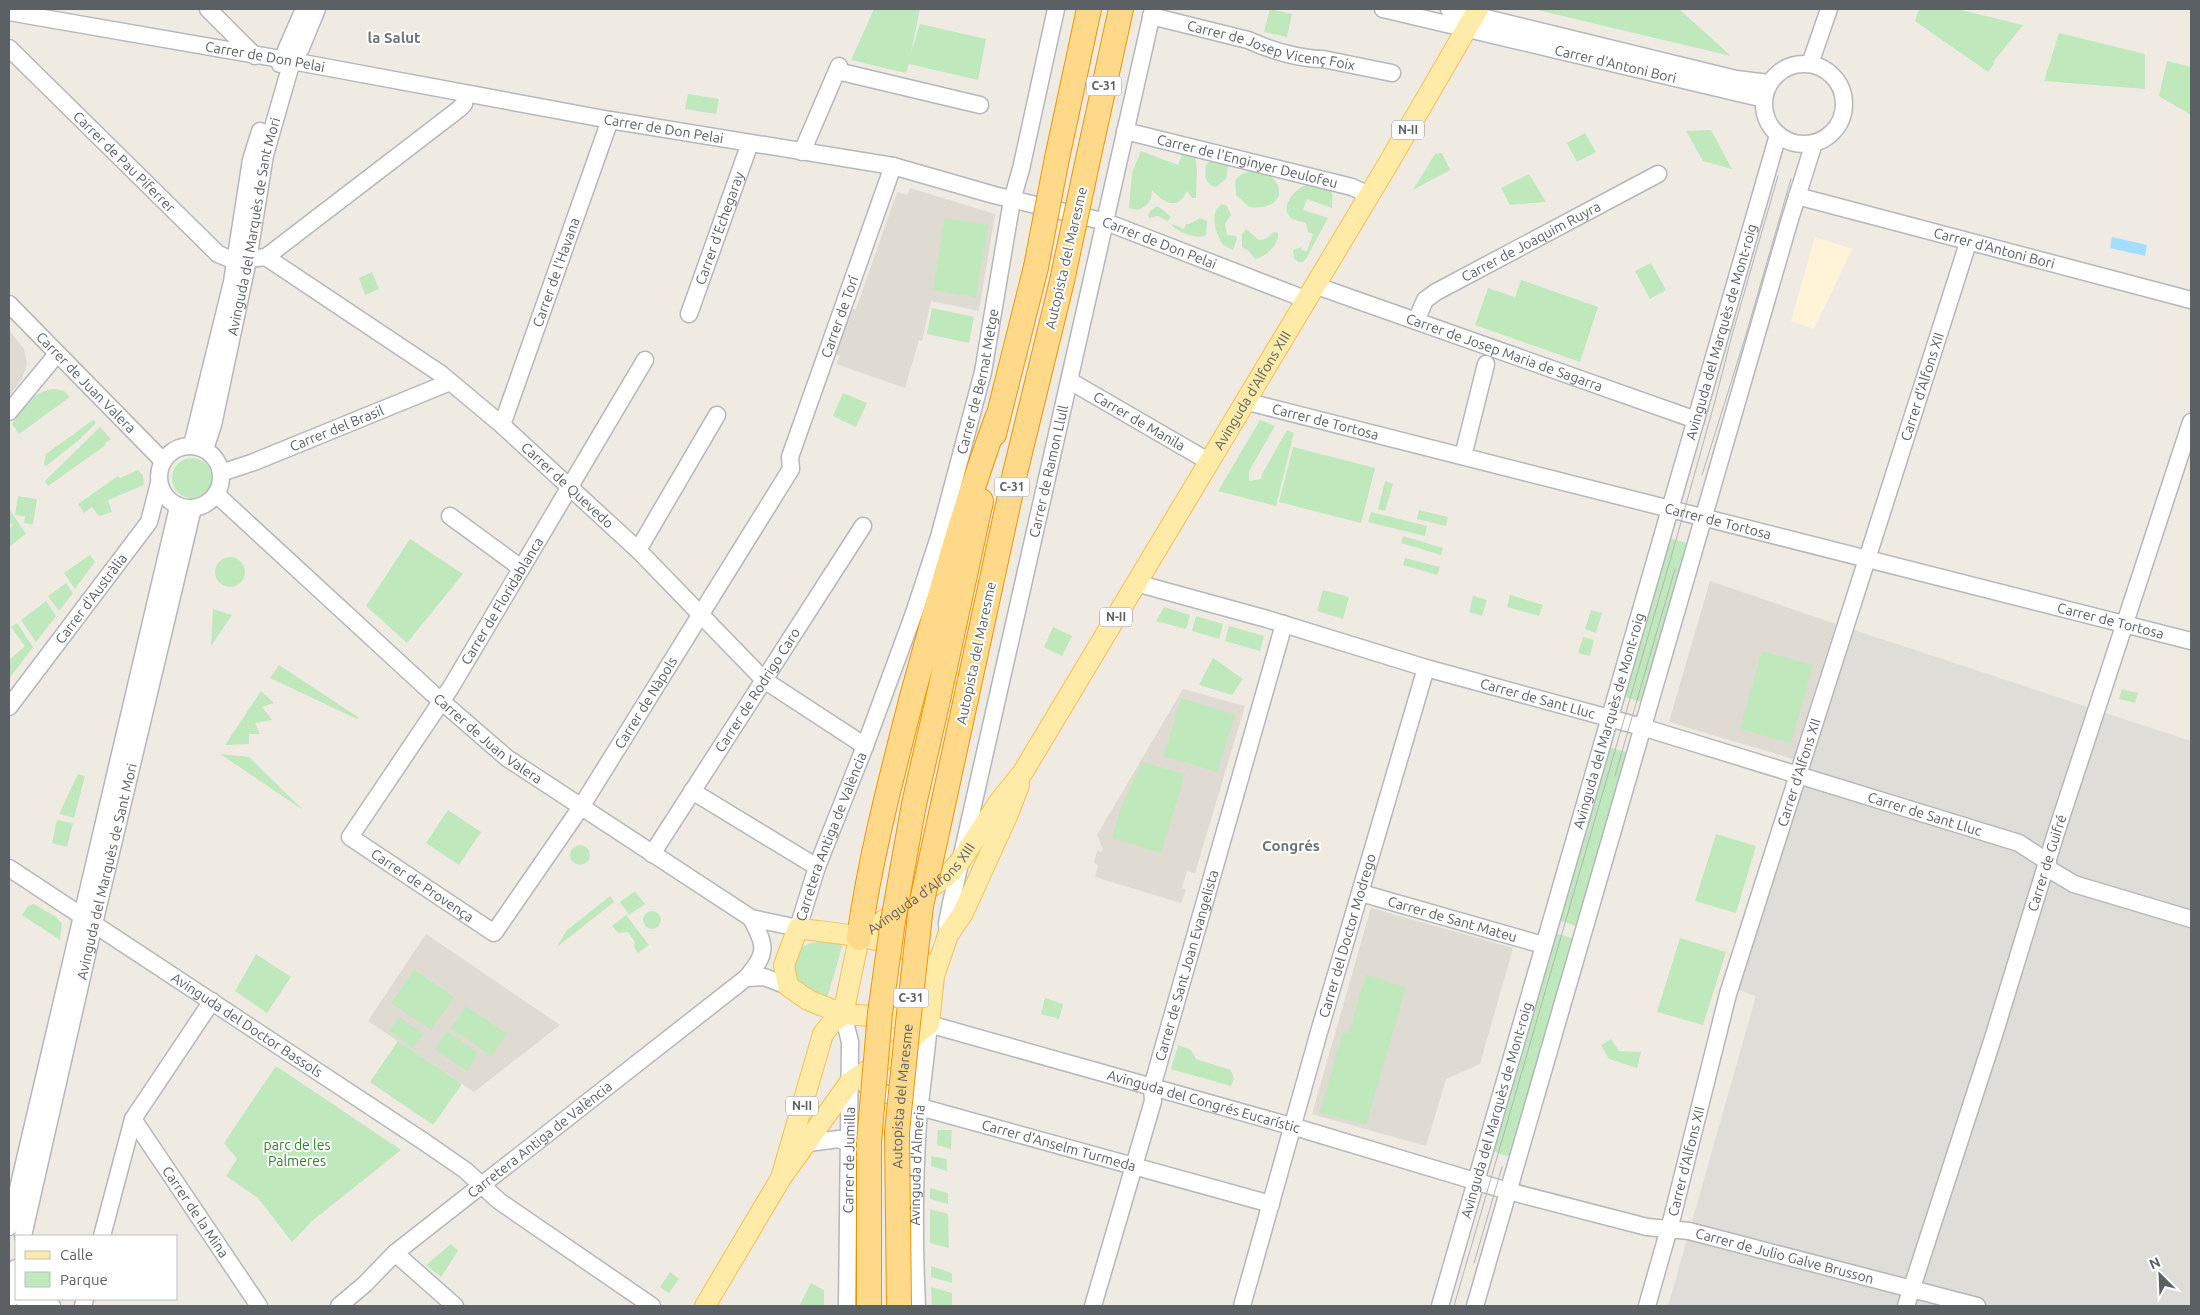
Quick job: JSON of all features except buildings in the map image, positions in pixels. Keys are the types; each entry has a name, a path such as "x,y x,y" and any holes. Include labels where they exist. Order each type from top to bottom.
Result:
{"highway":[{"name":"Autopista del Maresme","path":"869,1306 869,1142 880,1014 892,931 914,804 976,526 997,418 1036,267 1089,9"},
{"name":"Autopista del Maresme","path":"899,1306 897,1132 922,906 1015,473 1062,281 1121,9"},
{"path":"859,938 879,831 892,775 940,593 969,496 997,418"}],"main road":[{"name":"Avinguda d'Alfons XIII","path":"843,1014 859,938 919,897 948,874 961,860 995,807 1023,772 1369,195 1473,17"},
{"name":"Avinguda d'Alfons XIII","path":"929,1024 934,976 948,935 963,913 1008,814 1023,772"},
{"path":"929,1024 912,1019 843,1014 808,1000 788,986 784,965 798,928 884,942 906,948 922,960 934,976"},
{"path":"808,1000 823,1034"},
{"name":"N-II","path":"781,1178 823,1034 830,1024 843,1014"},
{"name":"N-II","path":"705,1306 781,1178 850,1082 894,1053 929,1024"}],"street":[{"path":"208,9 255,56"},
{"name":"Avinguda del Marquès de Sant Mori","path":"284,60 279,44 292,9"},
{"name":"Avinguda del Marquès de Sant Mori","path":"199,447 213,425 242,261 284,60 304,9"},
{"name":"Avinguda del Marquès de Sant Mori","path":"284,60 301,48 317,9"},
{"name":"Carrer de Bernat Metge","path":"865,746 914,613 939,537 983,372 1012,200 1021,169 1056,9"},
{"path":"1383,9 1473,17"},
{"path":"1449,9 1473,17"},
{"path":"1810,64 1829,9"},
{"name":"Carrer de Don Pelai","path":"9,12 610,120 893,166 1012,200 1106,222 1310,292"},
{"name":"Carrer de Josep Vicenç Foix","path":"1152,12 1248,40 1262,46 1314,59 1323,59 1392,73"},
{"name":"Carrer de Ramon Llull","path":"948,935 947,923 1035,525 1070,381 1152,12"},
{"name":"Carrer d'Antoni Bori","path":"1473,17 1736,79 1770,83"},
{"name":"Carrer d'Antoni Bori","path":"1473,17 1764,99"},
{"name":"Carrer de Pau Piferrer","path":"9,48 210,248 218,254 242,261"},
{"path":"1799,64 1810,64 1832,75 1842,91 1845,101 1841,121 1836,129 1823,140 1814,144 1793,144 1778,135 1766,120 1764,99 1770,83 1786,68 1799,64"},
{"path":"802,152 838,69 980,105"},
{"path":"242,261 266,257 459,109 464,104 466,94"},
{"name":"Carrer de l'Havana","path":"502,425 610,120"},
{"name":"Carrer de l'Enginyer Deulofeu","path":"1126,132 1352,187 1369,195"},
{"name":"Avinguda del Marquès de Mont-roig","path":"1440,1306 1778,135"},
{"name":"Carrer d'Echegaray","path":"689,314 750,143"},
{"path":"1475,1306 1642,727 1797,196 1814,144"},
{"name":"Carrer de Torí","path":"791,468 790,457 893,166"},
{"name":"Carrer de Joaquim Ruyra","path":"1416,321 1425,300 1436,292 1658,174"},
{"name":"Carrer d'Antoni Bori","path":"1797,196 1968,243 2191,300"},
{"name":"Carrer d'Alfons XII","path":"1647,1306 1728,994 1968,243"},
{"name":"Carrer de Quevedo","path":"266,257 418,358 450,382 502,425 638,550 764,680 865,746"},
{"name":"Carrer de Josep Maria de Sagarra","path":"1310,292 1416,321 1696,420"},
{"name":"Carrer de Juan Valera","path":"9,304 162,461"},
{"path":"9,412 57,354"},
{"name":"Carrer de Floridablanca","path":"350,837 442,701 645,360"},
{"path":"1463,456 1486,364"},
{"name":"Carrer de Manila","path":"1070,381 1208,461"},
{"name":"Carrer del Brasil","path":"221,473 254,462 450,382"},
{"name":"Carrer de Tortosa","path":"1244,402 1406,436 1463,456 2191,641"},
{"path":"638,550 717,415"},
{"name":"Carrer de Guifré","path":"1906,1306 2191,422"},
{"path":"199,447 217,460 221,473 220,485 216,494 205,504 186,507 167,498 159,483 162,461 169,453 178,448 199,447"},
{"name":"Carrer de Nàpols","path":"494,933 581,807 791,468"},
{"name":"Carrer d'Austràlia","path":"9,707 149,522 159,483"},
{"name":"Carrer de Juan Valera","path":"216,494 507,758 751,918 798,928"},
{"name":"Avinguda del Marquès de Sant Mori","path":"9,1227 87,920 186,507"},
{"path":"450,516 521,568"},
{"name":"Carrer de Rodrigo Caro","path":"652,854 863,526"},
{"name":"Carrer de Sant Lluc","path":"1136,583 1284,624 1426,668 1642,727 1799,774 2019,844 2074,884 2191,919"},
{"name":"Carrer de Sant Joan Evangelista","path":"1093,1306 1135,1166 1153,1101 1152,1088 1284,624"},
{"name":"Carrer del Doctor Modrego","path":"1242,1306 1426,668"},
{"name":"Carretera Antiga de València","path":"798,928 816,867 865,746"},
{"path":"692,791 816,867"},
{"name":"Carrer de Provença","path":"350,837 494,933"},
{"name":"Avinguda del Doctor Bassols","path":"9,868 423,1141 465,1170 499,1201 652,1306"},
{"name":"Carrer de Sant Mateu","path":"1361,893 1544,945"},
{"name":"Carretera Antiga de València","path":"339,1306 365,1284 395,1253 746,978 759,963 763,950 761,937 751,918"},
{"name":"Avinguda del Marquès de Sant Mori","path":"23,1235 87,920"},
{"path":"746,978 764,977 788,986"},
{"path":"102,1235 132,1119 212,1001"},
{"name":"Carrer de Jumilla","path":"843,1014 850,1037 847,1306"},
{"name":"Avinguda del Congrés Eucarístic","path":"929,1024 1476,1181"},
{"name":"Avinguda d'Almeria","path":"917,1306 915,1256 916,1180 920,1107 929,1024"},
{"name":"Carrer d'Anselm Turmeda","path":"850,1082 862,1084 920,1107 1272,1204"},
{"name":"Carrer de la Mina","path":"132,1119 259,1306"},
{"path":"808,1143 838,1139 849,1144"},
{"name":"Carrer de Julio Galve Brusson","path":"1476,1181 1647,1227 1689,1232 1977,1306"},
{"path":"395,1253 455,1306"},
{"path":"13,1297 15,1278"},
{"path":"26,1300 52,1306"}],"shaded area":[{"path":"910,188 995,214 979,311 931,301 922,341 919,340 905,388 836,364 840,356 835,354 853,309 856,309 897,192 907,195"},
{"path":"1815,237 1852,249 1814,329 1791,321"},
{"path":"9,330 24,349 27,364 22,379 9,396"},
{"path":"1710,581 1836,624 1793,759 1669,722"},
{"path":"1854,630 2191,741 2191,1306 1668,1306 1756,996 1738,990"},
{"path":"1183,689 1245,706 1195,873 1187,871 1182,888 1186,890 1181,903 1095,877 1098,865 1094,863 1097,851 1102,852 1103,849 1097,835"},
{"path":"1371,908 1513,948 1480,1064 1446,1079 1426,1146 1312,1114"},
{"path":"426,934 560,1025 474,1092 368,1021"}],"green space":[{"path":"874,9 920,9 911,52 920,24 986,39 978,80 909,64 906,73 851,60"},
{"path":"1270,9 1292,14 1287,37 1264,32"},
{"path":"1533,9 1679,9 1731,56"},
{"path":"1919,9 1957,9 2023,25 1993,62 1994,64 1988,72 1915,21"},
{"path":"2059,33 2145,54 2145,89 2044,81"},
{"path":"2167,61 2191,67 2191,115 2159,96"},
{"path":"688,94 719,99 716,114 685,109"},
{"path":"1711,130 1732,169 1703,161 1686,131"},
{"path":"1585,133 1596,152 1577,162 1567,143"},
{"path":"1150,143 1195,156 1197,170 1196,198 1192,198 1187,191 1179,201 1170,203 1152,190 1147,205 1137,210 1129,208 1132,173 1141,151 1178,165 1182,155"},
{"path":"1442,153 1450,170 1413,190 1435,154"},
{"path":"1210,161 1219,164 1224,162 1228,166 1226,179 1216,187 1207,182 1206,179 1206,165"},
{"path":"1255,169 1275,180 1279,187 1279,194 1276,200 1270,205 1249,207 1236,195 1235,181 1240,175"},
{"path":"1529,174 1546,202 1510,205 1501,188"},
{"path":"1316,183 1331,191 1332,208 1307,199 1303,210 1328,218 1307,257 1303,262 1298,262 1294,258 1293,250 1302,247 1301,250 1307,251 1313,234 1308,232 1306,223 1291,218 1288,214 1287,205 1296,191 1304,186"},
{"path":"1222,204 1227,206 1231,215 1225,224 1227,235 1236,236 1237,239 1233,250 1223,245 1216,230 1215,213"},
{"path":"1158,206 1171,217 1168,221 1158,216 1149,218 1148,215 1151,210"},
{"path":"945,218 988,225 976,297 933,290"},
{"path":"1200,218 1207,221 1206,235 1198,237 1189,235 1172,226 1172,224 1184,229 1186,224 1190,224"},
{"path":"1246,229 1259,240 1266,239 1274,232 1278,233 1278,237 1274,246 1267,253 1255,259 1248,250 1242,247 1242,234"},
{"path":"1651,263 1666,290 1650,299 1635,271"},
{"path":"372,272 379,289 365,295 359,278"},
{"path":"1521,280 1598,307 1580,362 1475,325 1488,288 1515,297"},
{"path":"932,308 974,317 969,343 927,334"},
{"path":"55,389 64,391 70,397 19,434 12,424 25,406 41,392"},
{"path":"843,393 867,403 856,427 833,416"},
{"path":"93,420 96,423 78,441 46,466 44,464 46,454"},
{"path":"1260,420 1275,426 1249,471 1249,481 1261,479 1287,430 1294,433 1276,506 1218,491"},
{"path":"100,427 111,439 105,443 106,445 48,486 45,481"},
{"path":"1293,447 1375,468 1361,523 1279,502"},
{"path":"196,458 203,461 209,467 212,478 211,486 203,495 196,498 188,498 181,495 173,486 172,474 175,467 184,459"},
{"path":"138,470 143,475 144,485 108,500 112,512 99,516 92,507 84,513 78,504 118,476 120,478"},
{"path":"1385,481 1393,484 1385,511 1378,509"},
{"path":"18,496 37,499 33,524 24,523 25,516 15,515"},
{"path":"9,509 26,534 9,547 9,529 12,526 9,520"},
{"path":"1419,510 1448,517 1446,526 1417,519"},
{"path":"1371,512 1427,526 1425,536 1368,522"},
{"path":"1403,536 1443,548 1441,555 1401,543"},
{"path":"1669,538 1690,544 1644,703 1623,696"},
{"path":"410,539 463,574 407,643 366,606"},
{"path":"90,555 95,562 75,589 64,573"},
{"path":"230,557 241,561 245,572 241,583 230,587 219,583 215,572 219,561"},
{"path":"1405,558 1440,567 1437,575 1403,565"},
{"path":"66,583 73,593 59,611 48,596"},
{"path":"1323,590 1349,597 1343,619 1317,611"},
{"path":"1510,595 1543,605 1539,616 1507,607"},
{"path":"1473,596 1487,600 1482,616 1469,612"},
{"path":"46,601 56,616 36,642 21,620"},
{"path":"1164,607 1190,615 1186,629 1156,621"},
{"path":"213,609 232,615 211,646"},
{"path":"1591,610 1602,613 1596,633 1585,629"},
{"path":"1196,616 1223,624 1219,639 1192,631"},
{"path":"17,623 33,647 9,679 9,660 25,646 11,627"},
{"path":"1229,626 1264,636 1260,651 1225,641"},
{"path":"1053,627 1072,636 1062,656 1044,647"},
{"path":"1583,637 1594,640 1590,656 1578,653"},
{"path":"1762,651 1813,665 1791,743 1740,729"},
{"path":"1213,658 1243,679 1232,695 1199,685"},
{"path":"279,665 358,717 357,719 270,678"},
{"path":"2122,689 2138,693 2135,703 2119,699"},
{"path":"261,691 274,703 262,707 272,720 255,723 260,734 249,734 249,744 225,745"},
{"path":"1181,698 1235,715 1217,772 1164,756"},
{"path":"1609,747 1629,753 1579,927 1559,920"},
{"path":"220,754 249,757 303,810"},
{"path":"1142,762 1185,774 1161,853 1112,838 1120,810"},
{"path":"78,774 85,776 74,818 59,814"},
{"path":"448,810 481,832 459,865 426,843"},
{"path":"57,820 73,823 67,847 52,843"},
{"path":"1716,834 1756,846 1736,913 1695,901"},
{"path":"576,845 584,845 590,851 590,859 584,865 576,865 570,859 570,851"},
{"path":"635,891 645,904 629,915 620,902"},
{"path":"610,896 614,902 557,947 566,931"},
{"path":"34,904 56,917 62,924 60,940 22,915 28,906"},
{"path":"652,911 658,914 661,920 658,926 652,929 646,926 643,920 646,914"},
{"path":"626,915 649,945 638,953 634,947 635,942 628,932 618,933 612,926"},
{"path":"1555,933 1575,939 1513,1158 1492,1151"},
{"path":"1680,938 1726,952 1703,1025 1657,1012"},
{"path":"824,941 843,944 827,998 814,993 804,985 793,967 794,958 799,950 809,944"},
{"path":"256,954 291,977 267,1013 235,991"},
{"path":"414,970 454,997 431,1030 391,1003"},
{"path":"1366,975 1406,987 1366,1125 1320,1112 1343,1032 1349,1033"},
{"path":"1045,998 1063,1004 1059,1019 1041,1014"},
{"path":"466,1006 507,1034 492,1056 451,1028"},
{"path":"399,1017 423,1034 413,1048 389,1031"},
{"path":"447,1031 479,1054 467,1071 435,1049"},
{"path":"1611,1039 1619,1051 1641,1052 1637,1068 1609,1059 1601,1045"},
{"path":"398,1041 462,1084 433,1125 370,1082"},
{"path":"1178,1045 1191,1050 1196,1059 1231,1070 1234,1079 1231,1086 1171,1069"},
{"name":"parc de les Palmeres","path":"276,1066 401,1150 312,1221 292,1242 258,1198 226,1176 237,1159 224,1143"},
{"path":"938,1130 952,1130 951,1149 937,1145"},
{"path":"931,1156 947,1159 947,1171 931,1166"},
{"path":"930,1188 948,1193 948,1204 930,1199"},
{"path":"930,1209 948,1214 949,1248 930,1243"},
{"path":"451,1244 458,1251 441,1277 426,1265"},
{"path":"931,1266 952,1273 952,1283 931,1277"},
{"path":"670,1272 679,1279 669,1293 660,1287"},
{"path":"811,1283 824,1290 824,1306 799,1306"},
{"path":"931,1287 952,1293 952,1306 932,1306"}],"water":[{"path":"2112,237 2147,245 2145,256 2110,248"}],"tram line":[{"path":"1454,1306 1678,533 1778,176"},
{"path":"1702,475 1745,338 1791,179"},
{"path":"1615,776 1675,569"},
{"path":"1474,1263 1502,1167"}],"district":[{"name":"la Salut","path":"394,38"},
{"name":"Congrés","path":"1291,846"}]}
